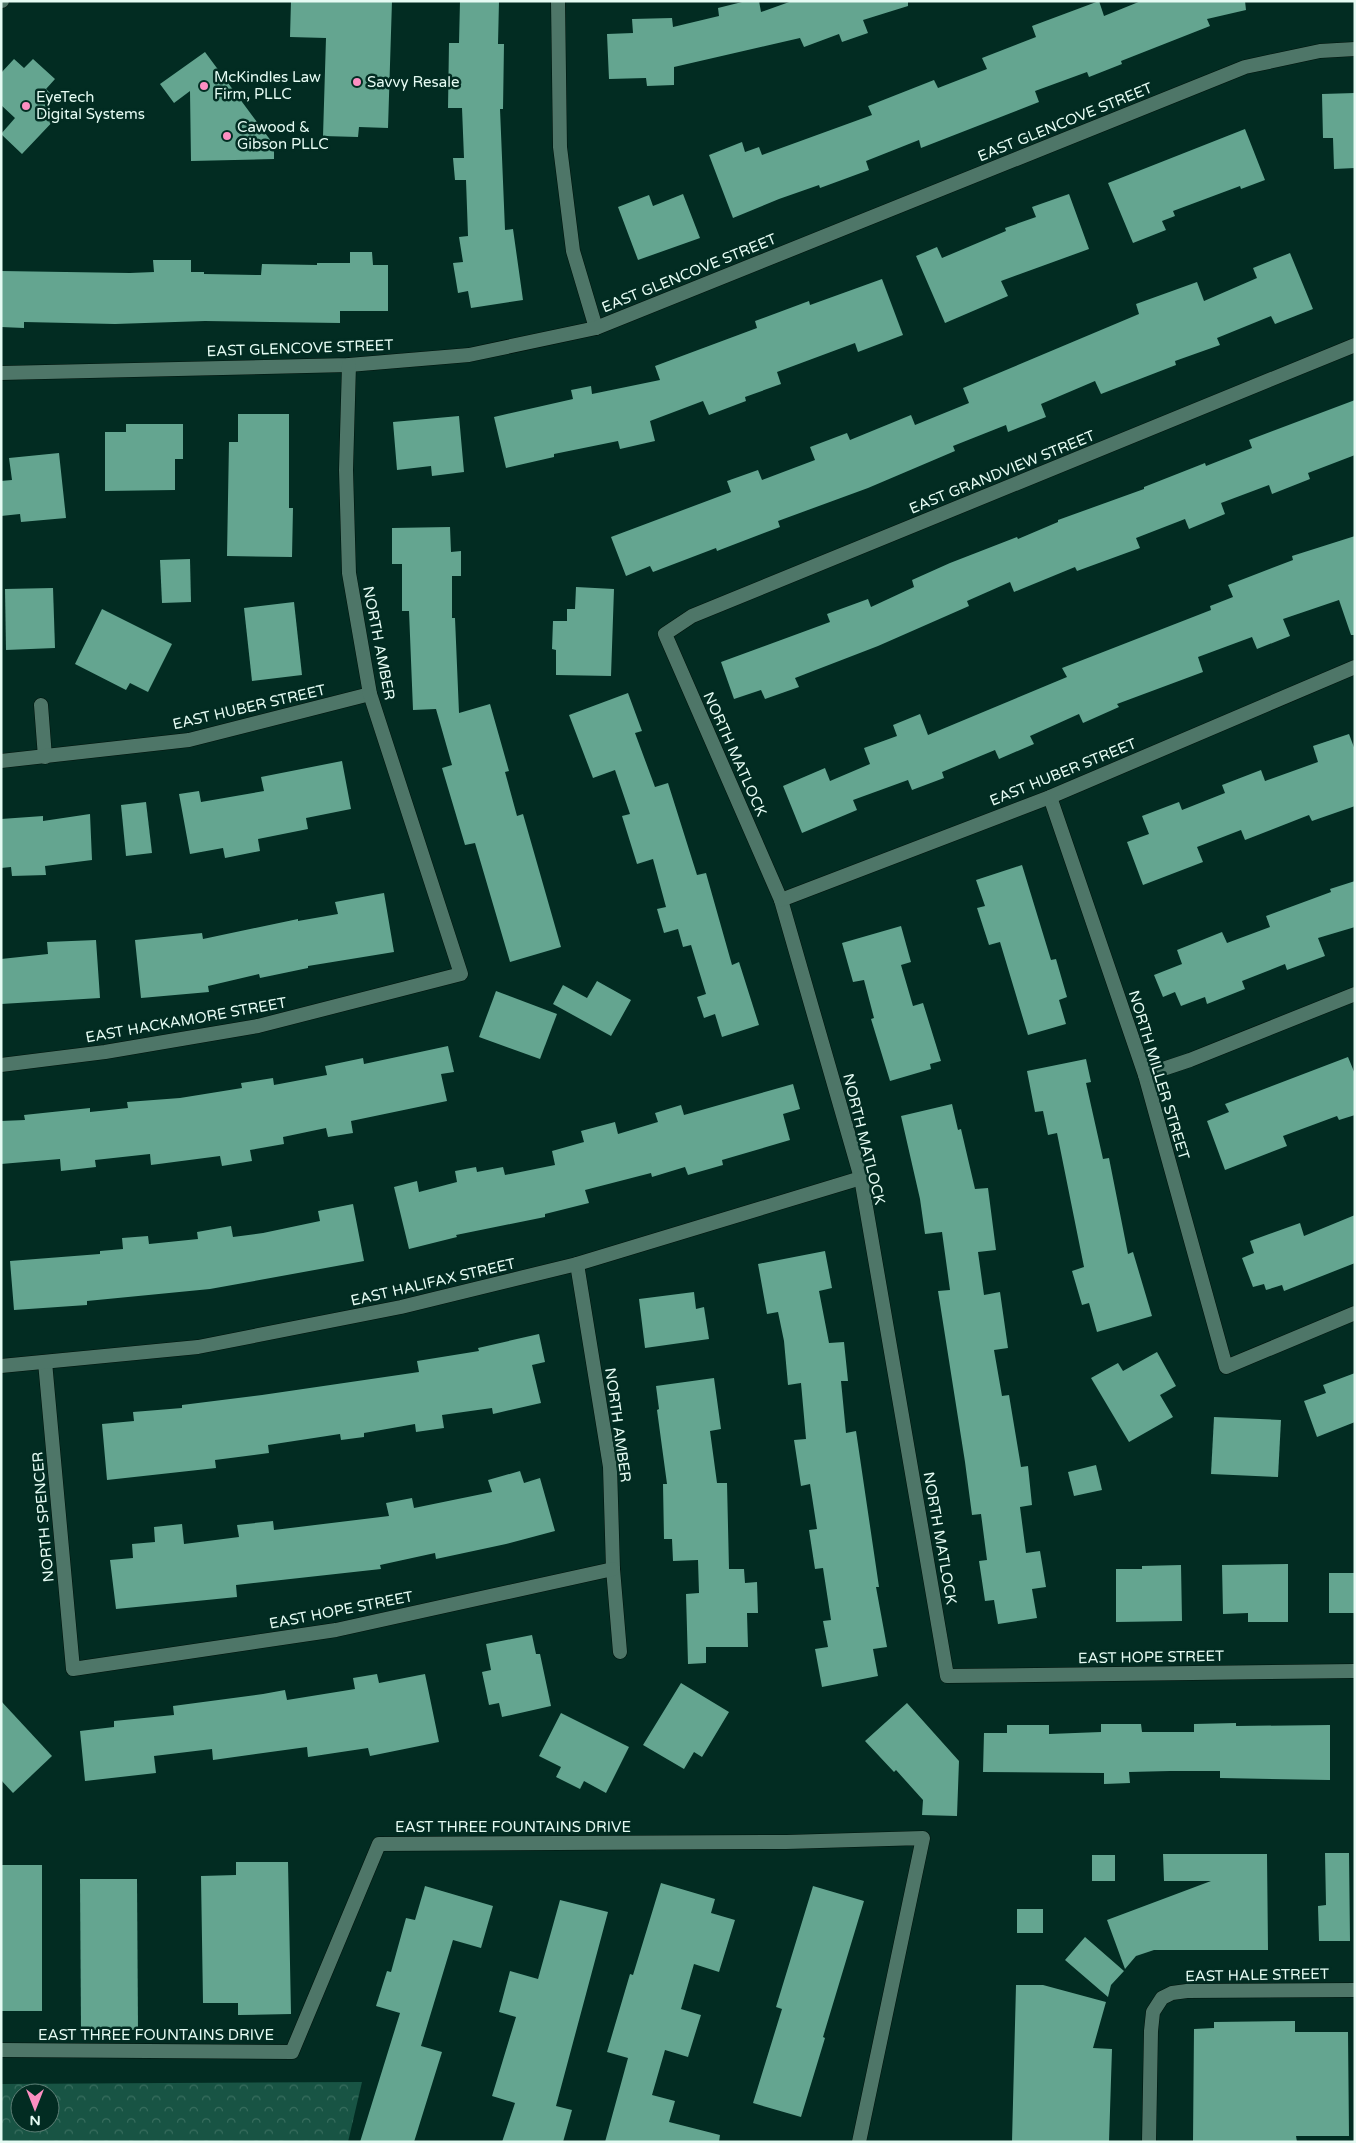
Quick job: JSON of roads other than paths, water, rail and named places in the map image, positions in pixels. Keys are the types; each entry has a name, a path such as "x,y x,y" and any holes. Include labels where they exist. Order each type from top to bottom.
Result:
{"street":[{"path":"558,1 560,148 573,251 596,328"},
{"name":"EAST GLENCOVE STREET","path":"1,373 349,364 469,355 596,328 1245,67 1320,51 1355,49"},
{"name":"EAST GRANDVIEW STREET","path":"665,634 692,616 1355,346"},
{"name":"NORTH AMBER","path":"349,364 346,470 349,573 370,694 462,974"},
{"name":"NORTH MATLOCK","path":"665,634 780,900 861,1178 947,1676"},
{"name":"EAST HUBER STREET","path":"780,900 1050,797 1355,667"},
{"name":"EAST HUBER STREET","path":"1,761 189,740 370,694"},
{"path":"42,705 45,757"},
{"name":"NORTH MILLER STREET","path":"1050,797 1145,1076 1226,1367 1355,1313"},
{"name":"EAST HACKAMORE STREET","path":"1,1064 105,1052 258,1026 462,974"},
{"path":"1145,1076 1355,994"},
{"name":"EAST HALIFAX STREET","path":"1,1366 198,1347 401,1308 577,1264 861,1178"},
{"name":"NORTH AMBER","path":"577,1264 610,1467 613,1569 620,1652"},
{"name":"NORTH SPENCER","path":"45,1362 73,1669"},
{"name":"EAST HOPE STREET","path":"73,1669 336,1630 613,1569"},
{"name":"EAST HOPE STREET","path":"947,1676 1355,1671"},
{"name":"EAST THREE FOUNTAINS DRIVE","path":"1,2050 292,2052 379,1844 786,1842 922,1838 859,2142"},
{"name":"EAST HALE STREET","path":"1150,2142 1151,2031 1153,2012 1162,1998 1172,1993 1187,1991 1355,1990"}],"place":[{"name":"Savvy Resale","path":"357,82"},
{"name":"McKindles Law Firm, PLLC","path":"204,86"},
{"name":"EyeTech Digital Systems","path":"26,106"},
{"name":"Cawood & Gibson PLLC","path":"227,136"}]}
